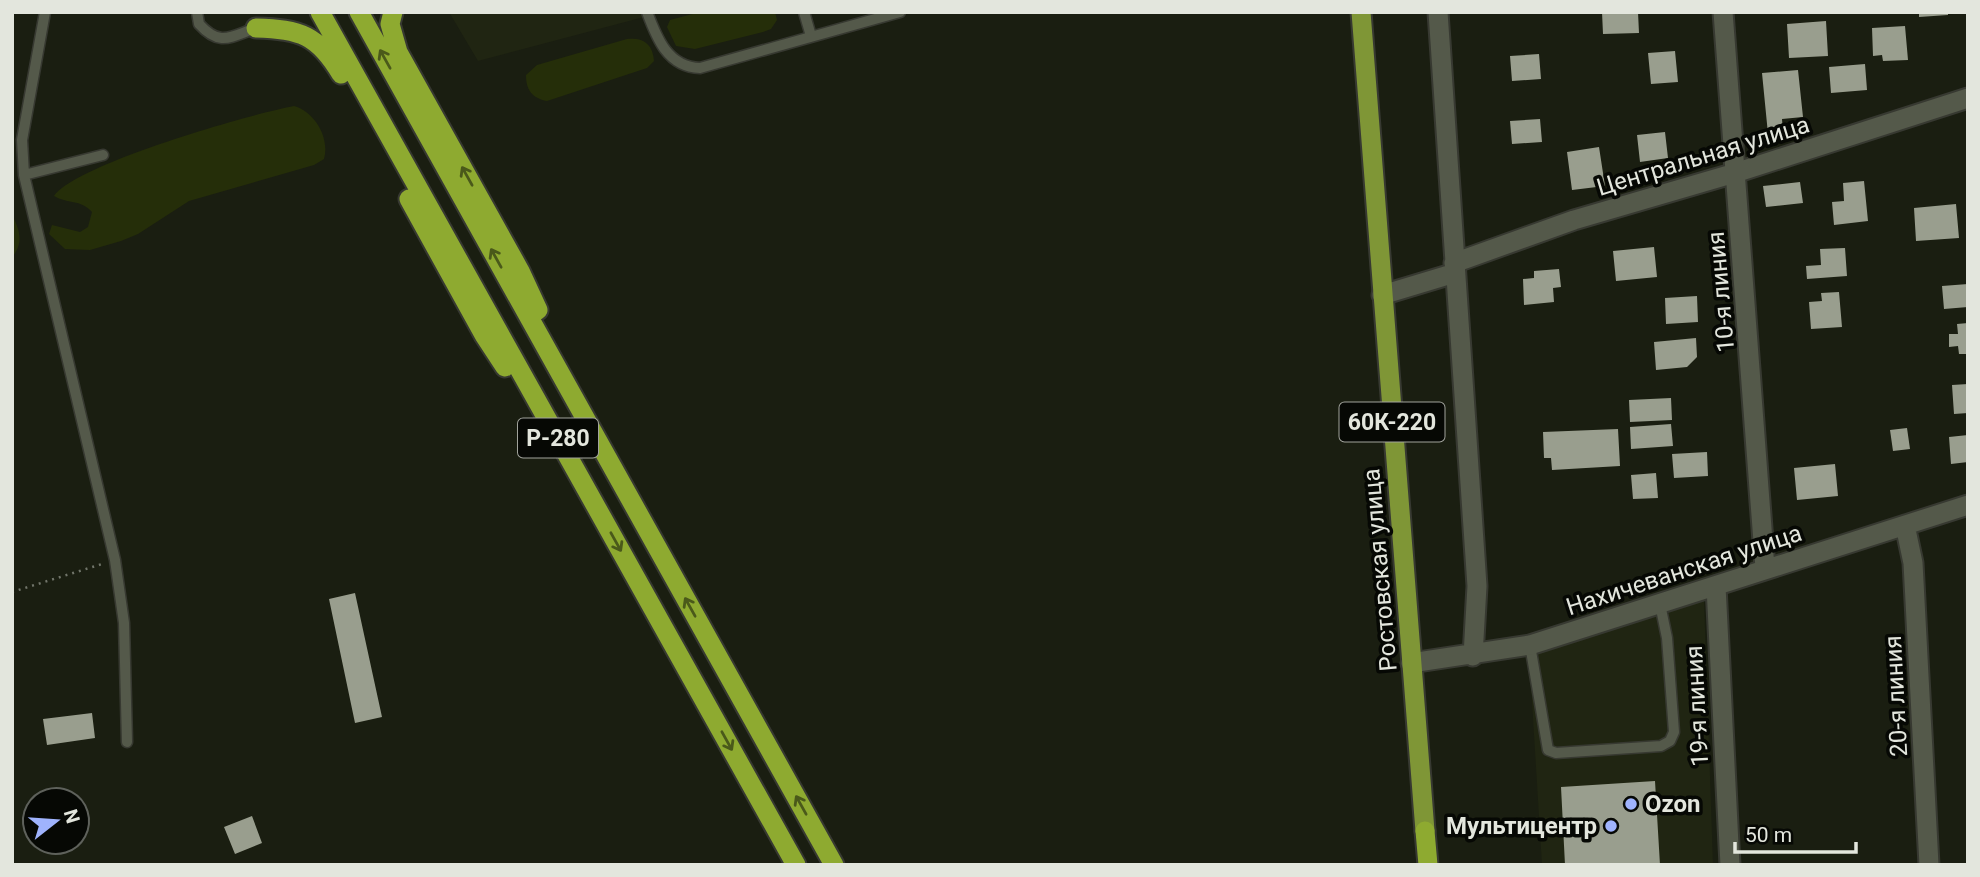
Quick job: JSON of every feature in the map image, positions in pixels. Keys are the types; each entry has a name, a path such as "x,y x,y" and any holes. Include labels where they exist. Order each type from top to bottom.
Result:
{"highway":[{"name":"Р-280","path":"320,12 796,865"},
{"name":"Р-280","path":"359,12 834,865"},
{"path":"393,12 390,24 398,52 520,271 595,435"},
{"path":"262,20 315,40 325,50 484,335 593,501"},
{"name":"60К-220","path":"1425,831 1427,865"}],"main road":[{"name":"Ростовская улица","path":"1361,12 1425,831"}],"street":[{"path":"1438,12 1477,586 1473,656"},
{"name":"10-я линия","path":"1723,12 1765,568"},
{"name":"Центральная улица","path":"1382,295 1574,220 1735,173 1968,99"},
{"name":"Нахичеванская улица","path":"1411,663 1473,656 1530,645 1968,505"},
{"name":"20-я линия","path":"1906,525 1913,563 1929,865"},
{"name":"19-я линия","path":"1716,586 1730,865"}],"lane":[{"path":"45,12 24,128 24,174 116,560 124,623 127,742"},
{"path":"197,12 198,24 214,38 221,40 262,20"},
{"path":"647,12 671,58 688,68 700,68 900,12"},
{"path":"804,12 811,36"},
{"path":"24,174 103,155"},
{"path":"1530,645 1548,750 1556,753 1661,746 1670,741 1674,732 1667,638 1660,604"}],"path":[{"path":"12,592 116,560"}],"shaded area":[{"path":"449,12 663,12 478,61"},
{"path":"1704,599 1713,865 1542,865 1529,653"}],"green space":[{"path":"700,12 775,12 777,20 771,29 763,32 695,49 676,46 667,27 670,20"},
{"path":"627,39 638,39 652,50 654,61 647,68 547,101 537,98 527,85 526,75 537,65"},
{"path":"294,106 302,109 314,120 323,135 324,159 314,165 189,201 138,234 90,250 65,249 49,234 52,225 80,232 88,227 92,212 88,208 54,196 69,183 166,142"},
{"path":"12,215 20,236 12,257"}],"building":[{"path":"1602,12 1638,12 1639,33 1603,34"},
{"path":"1919,12 1948,12 1948,15 1919,17"},
{"path":"1826,21 1828,56 1789,58 1787,24"},
{"path":"1905,26 1908,60 1883,61 1882,55 1873,56 1872,28"},
{"path":"1675,51 1678,82 1651,84 1648,53"},
{"path":"1539,54 1541,79 1512,81 1510,56"},
{"path":"1865,64 1867,90 1831,93 1829,67"},
{"path":"1798,70 1803,117 1782,119 1783,133 1768,134 1762,73"},
{"path":"1540,119 1542,142 1512,144 1510,121"},
{"path":"1665,132 1668,158 1640,162 1637,135"},
{"path":"1599,147 1605,186 1572,190 1567,152"},
{"path":"1864,181 1868,221 1834,225 1832,202 1844,201 1843,183"},
{"path":"1800,182 1803,203 1766,207 1763,186"},
{"path":"1956,204 1959,238 1916,241 1914,208"},
{"path":"1654,247 1657,277 1616,281 1613,251"},
{"path":"1845,248 1847,276 1807,279 1806,266 1821,265 1820,249"},
{"path":"1559,269 1561,287 1553,288 1554,302 1524,305 1523,279 1534,278 1534,271"},
{"path":"1968,284 1968,307 1944,309 1942,286"},
{"path":"1839,292 1842,327 1811,329 1809,302 1822,301 1821,293"},
{"path":"1697,296 1698,322 1666,324 1665,298"},
{"path":"1968,323 1968,354 1959,354 1958,346 1949,347 1949,334 1958,334 1957,324"},
{"path":"1696,338 1697,357 1687,367 1656,370 1654,342"},
{"path":"1968,384 1968,413 1954,414 1952,385"},
{"path":"1671,398 1672,420 1630,422 1629,400"},
{"path":"1671,424 1673,446 1631,449 1630,427"},
{"path":"1907,428 1910,449 1893,451 1890,430"},
{"path":"1618,429 1620,466 1552,470 1551,458 1544,458 1543,432"},
{"path":"1968,435 1968,462 1951,464 1949,437"},
{"path":"1707,452 1708,476 1674,478 1672,454"},
{"path":"1835,464 1838,496 1797,500 1794,468"},
{"path":"1656,473 1658,498 1633,499 1631,475"},
{"path":"355,593 382,717 355,723 329,599"},
{"path":"92,713 95,738 47,745 43,719"},
{"name":"Мультицентр","path":"1655,781 1660,865 1565,865 1561,787"},
{"path":"252,816 262,843 235,854 224,827"}],"place":[{"name":"Ozon","path":"1631,804"},
{"name":"Мультицентр","path":"1611,826"}]}
